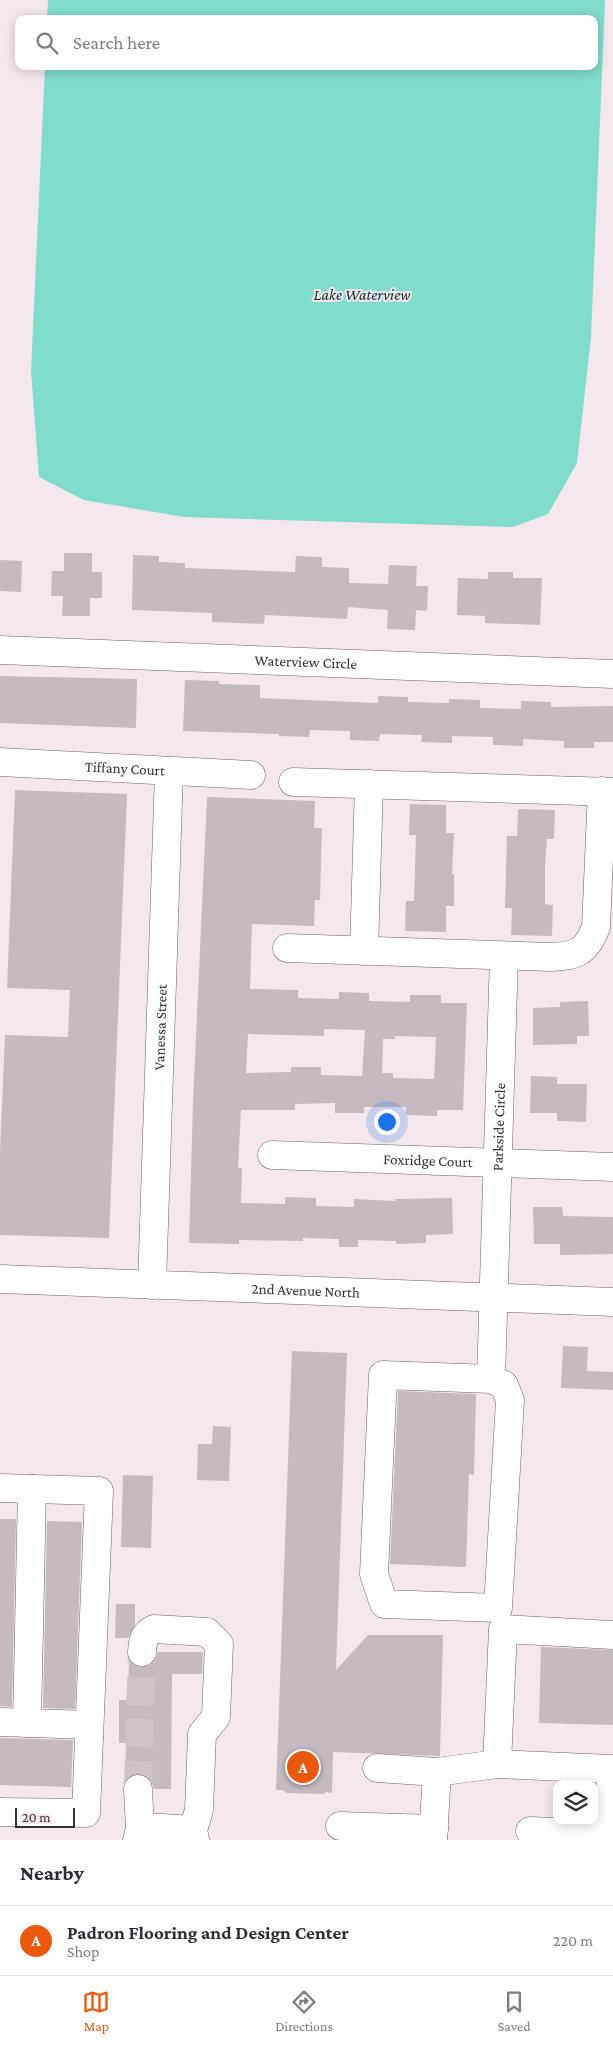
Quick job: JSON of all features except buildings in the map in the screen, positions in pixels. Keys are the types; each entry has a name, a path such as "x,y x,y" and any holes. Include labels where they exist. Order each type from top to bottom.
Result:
{"street":[{"name":"Waterview Circle","path":"0,650 613,674"},
{"name":"Tiffany Court","path":"0,762 251,775"},
{"name":"Vanessa Street","path":"152,1285 170,771"},
{"path":"287,948 568,957 581,952 590,942 596,927 608,791 293,782"},
{"path":"364,951 369,784"},
{"name":"Parkside Circle","path":"491,1379 504,956"},
{"name":"Foxridge Court","path":"272,1155 613,1167"},
{"name":"2nd Avenue North","path":"0,1279 613,1302"},
{"path":"497,1764 501,1619 510,1400 504,1385 491,1379 382,1375 374,1574 384,1604 501,1619 613,1635"},
{"path":"0,1488 99,1491 86,1813 0,1812"},
{"path":"27,1723 32,1489"},
{"path":"139,1835 146,1827 194,1835 199,1810 202,1734 216,1717 219,1644 207,1632 154,1629 147,1632 143,1640 142,1652"},
{"path":"0,1722 90,1725"},
{"path":"378,1768 438,1772 497,1764 611,1769 611,1836 530,1831"},
{"path":"340,1826 434,1835 438,1772"},
{"path":"138,1789 139,1835"}],"water":[{"name":"Lake Waterview","path":"48,0 605,0 591,337 577,463 548,514 513,527 184,517 84,500 39,477 31,371 45,70 598,70 598,15 47,15"}],"tunnel":[{"path":"138,1789 142,1652"}],"place":[{"name":"Padron Flooring and Design Center","path":"303,1767"}]}
